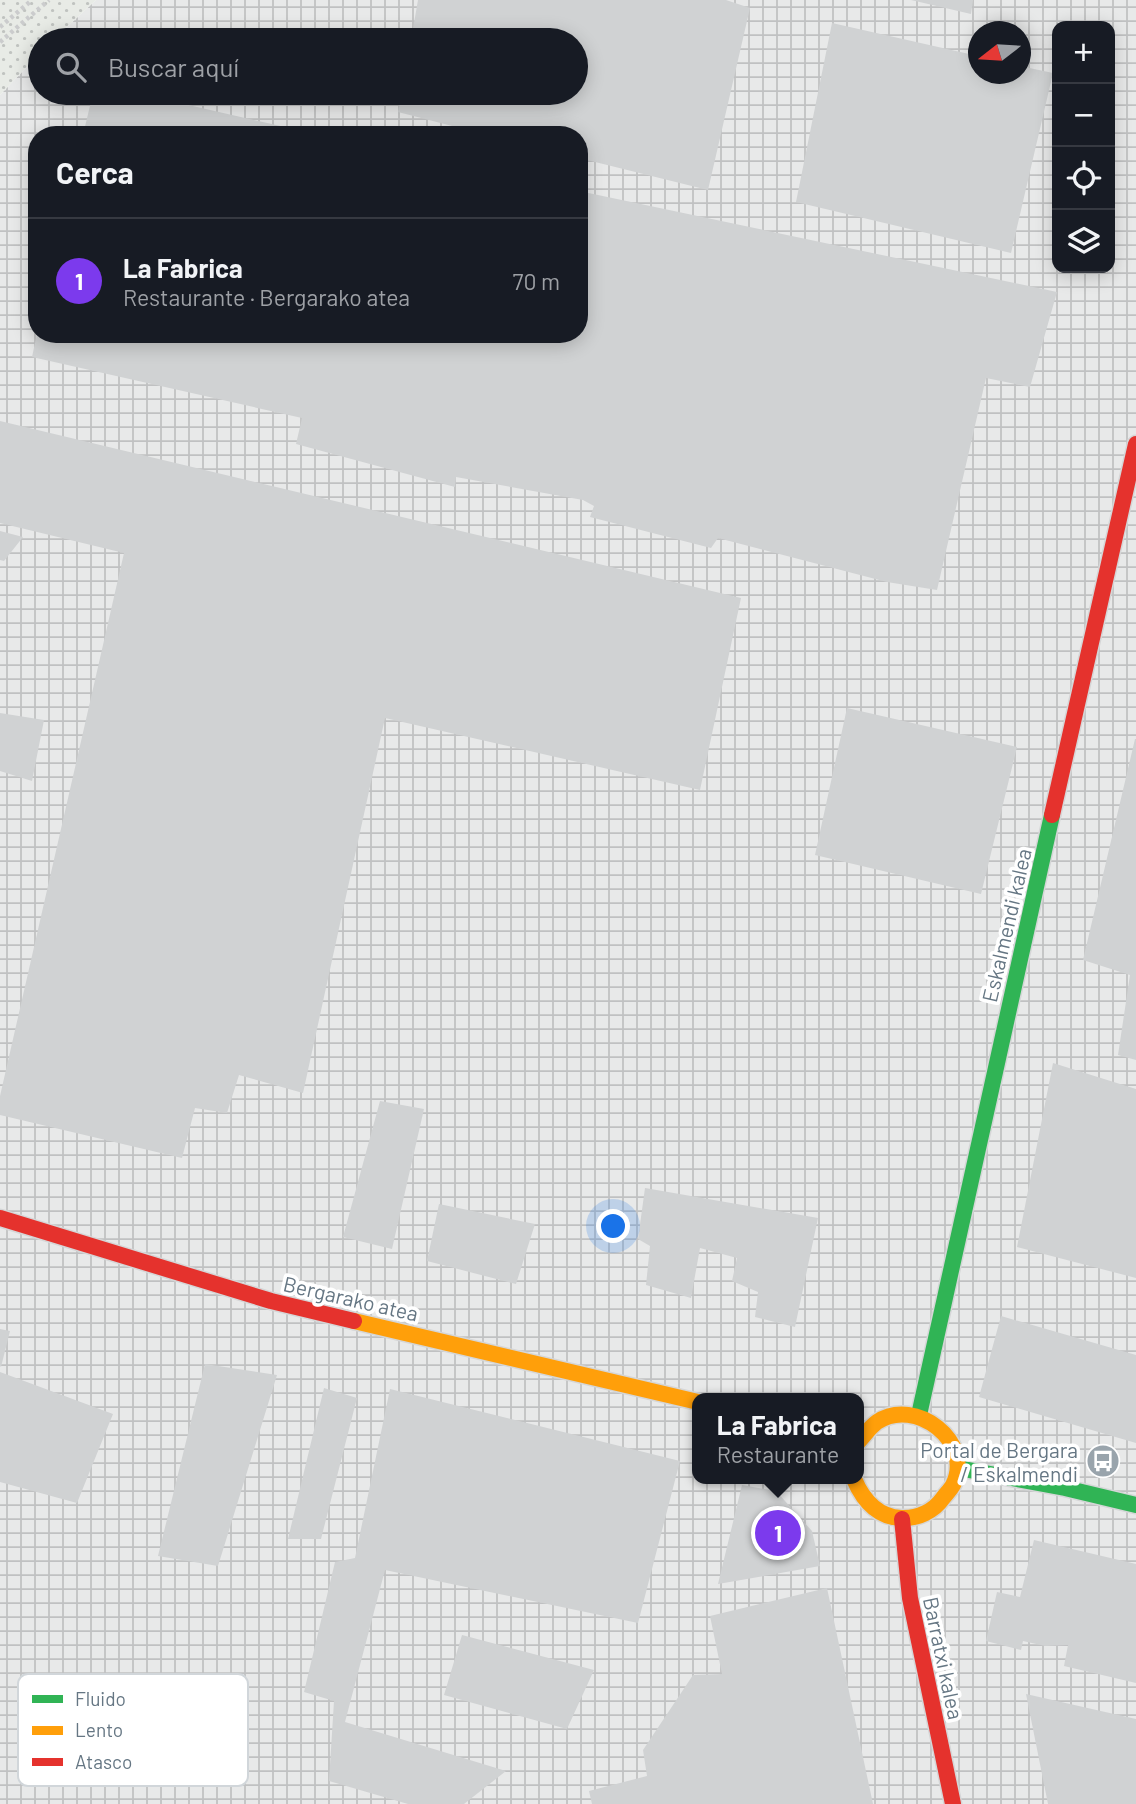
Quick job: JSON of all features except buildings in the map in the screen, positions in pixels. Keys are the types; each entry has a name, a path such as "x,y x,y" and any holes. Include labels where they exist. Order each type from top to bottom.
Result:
{"street":[{"name":"Eskalmendi kalea","path":"919,1415 1136,444"},
{"name":"Bergarako atea","path":"0,1218 271,1301 692,1401"},
{"path":"856,1484 860,1494 871,1507 902,1519 929,1513 950,1494 958,1468 955,1450 948,1435 935,1423 919,1415 900,1413 882,1418 864,1433"},
{"path":"958,1468 1065,1488 1136,1505"},
{"name":"Barratxi kalea","path":"902,1519 910,1598 953,1804"}],"path":[{"path":"0,27 32,0"},
{"path":"0,42 50,0"}],"shaded area":[{"path":"0,0 96,0 66,28 28,28 28,66 0,95"},
{"path":"96,0 1136,0 1136,1804 0,1804 0,95 28,66 28,105 588,105 588,28 66,28"}],"traffic: fast":[{"path":"919,1415 1052,815"},
{"path":"958,1468 1065,1488 1136,1505"}],"traffic: slow":[{"path":"354,1321 692,1401"},
{"path":"857,1484 866,1500 878,1511 892,1517 907,1518 935,1507 953,1485 958,1469 956,1453 949,1439 924,1419 892,1415 877,1422 864,1435"}],"traffic: jam":[{"path":"1052,815 1136,444"},
{"path":"0,1218 271,1301 354,1321"},
{"path":"902,1519 910,1598 953,1804"}],"place":[{"name":"Portal de Bergara / Eskalmendi","path":"1103,1461"},
{"name":"La Fabrica","path":"778,1533"}]}
